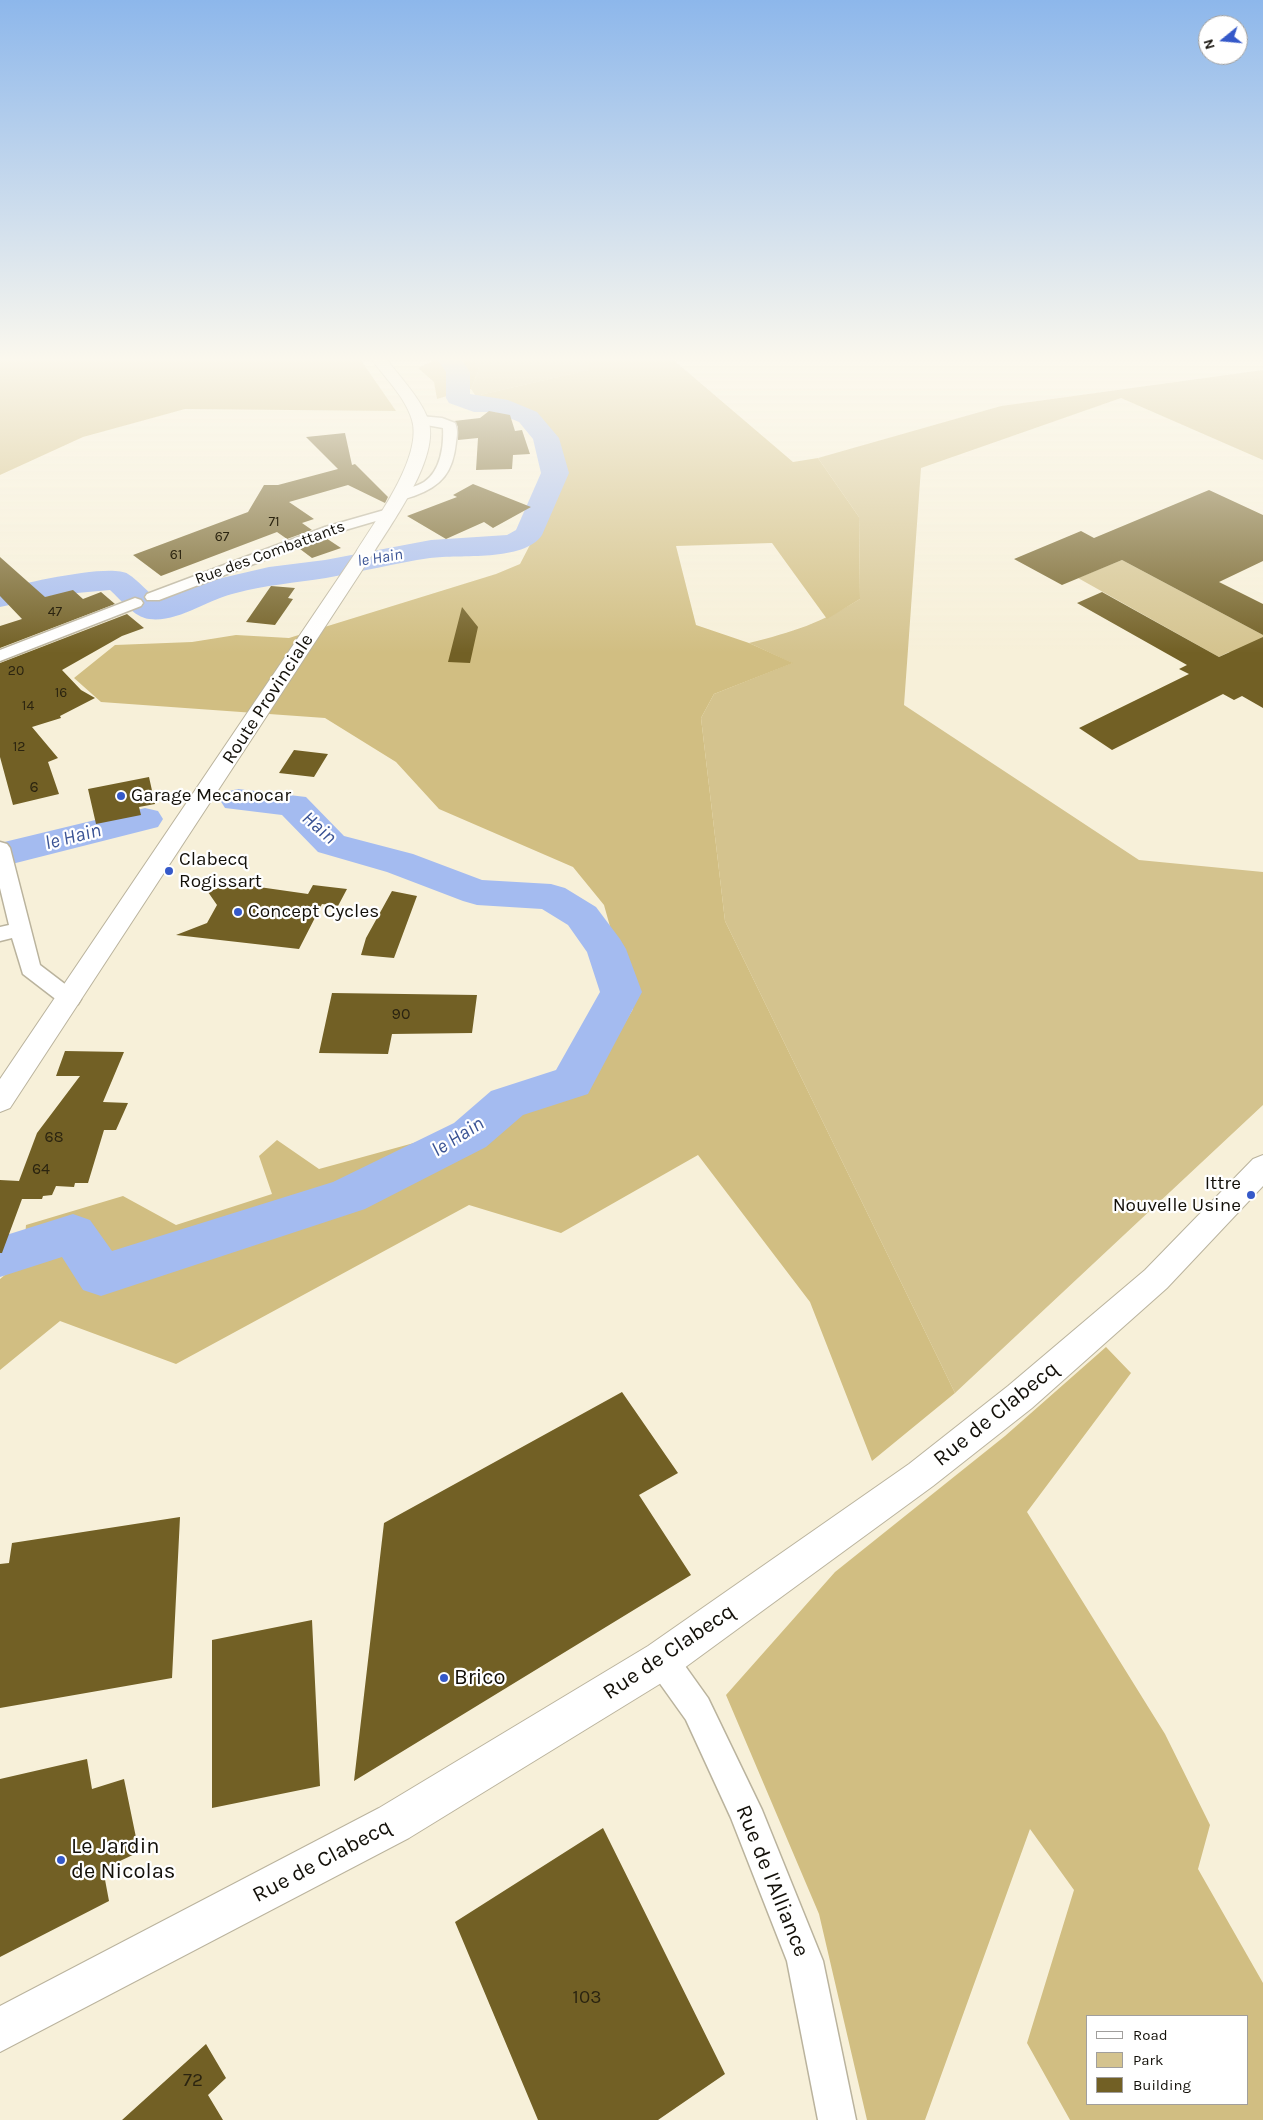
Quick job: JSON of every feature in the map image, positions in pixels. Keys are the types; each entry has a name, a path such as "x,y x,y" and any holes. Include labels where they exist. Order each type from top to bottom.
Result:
{"main road":[{"name":"Route Provinciale","path":"0,1101 70,999 365,552 400,496 413,472 419,455"},
{"name":"Rue de Clabecq","path":"0,2030 394,1823 662,1660 921,1475 1020,1397 1156,1279 1263,1167"}],"street":[{"path":"400,496 431,483 439,474 446,455"},
{"name":"Rue des Combattants","path":"153,597 330,530 388,513"},
{"path":"0,656 135,603"},
{"path":"1,854 10,932 30,968 70,999"},
{"name":"Rue de l'Alliance","path":"662,1660 697,1709 709,1734 745,1810 805,1961 837,2120"}],"green space":[{"path":"829,455 958,455 921,468 904,705 1139,860 1263,872 1263,1105 955,1393 725,921 701,718 714,694 792,663 749,643 806,626 860,599 859,517 818,458"},
{"path":"1251,455 1263,455 1263,460"},
{"path":"1122,560 1263,635 1263,652 1245,661 1229,652 1219,657 1078,578"}],"shaded area":[{"path":"0,455 44,455 0,475"},
{"path":"548,455 785,455 793,462 818,458 859,517 860,599 827,619 772,543 676,546 696,625 749,643 793,663 714,694 701,718 725,921 955,1393 872,1461 810,1302 698,1155 561,1233 469,1205 176,1364 60,1321 0,1370 0,1279 23,1260 26,1225 123,1196 176,1225 272,1194 259,1156 277,1140 319,1169 432,1138 483,1144 498,1119 565,1096 599,1066 633,1009 604,905 573,867 439,809 396,762 325,718 101,702 74,678 115,645 192,642 236,635 289,638 496,574 520,564 557,493"},
{"path":"1106,1347 1131,1373 1027,1512 1165,1734 1210,1825 1198,1869 1263,1983 1263,2120 1070,2120 1027,2043 1074,1890 1030,1829 925,2120 867,2120 819,1914 726,1695 835,1572 1005,1436"}],"building":[{"path":"324,455 350,455 352,465 355,464 388,497 385,503 348,485 289,502 314,519 302,523 312,530 287,539 277,532 161,576 133,555 248,512 264,485 278,485 338,469"},
{"path":"477,455 514,455 512,469 476,470"},
{"path":"473,484 531,507 493,528 484,522 446,539 407,516 457,497 453,495"},
{"path":"1209,490 1263,515 1263,561 1219,582 1263,604 1263,635 1122,560 1062,585 1014,559 1081,531 1094,538"},
{"path":"326,538 341,548 312,558 300,549"},
{"path":"0,557 45,597 73,590 83,599 101,592 115,604 0,648 0,626 22,619 0,596"},
{"path":"271,586 295,588 288,598 293,599 275,625 246,622"},
{"path":"1102,592 1219,657 1263,637 1263,708 1242,696 1234,700 1223,694 1112,750 1079,728 1189,674 1179,669 1187,665 1077,603"},
{"path":"462,607 478,627 470,663 448,662"},
{"path":"127,614 144,628 122,636 62,670 81,690 95,698 60,716 61,718 32,727 58,758 48,762 59,794 13,805 0,757 0,663"},
{"path":"294,750 328,754 314,777 279,773"},
{"name":"Garage Mecanocar","path":"149,777 155,804 139,807 141,815 96,824 88,789"},
{"path":"231,883 308,894 313,885 347,889 338,906 322,904 299,949 176,935 207,923 217,905 208,892"},
{"path":"392,891 417,896 394,958 361,955 366,938"},
{"path":"332,993 477,995 472,1033 392,1034 388,1054 319,1053"},
{"path":"65,1051 124,1052 103,1102 128,1103 116,1130 104,1130 88,1183 75,1183 74,1187 56,1186 52,1195 43,1196 42,1199 22,1199 2,1253 0,1253 0,1180 19,1181 37,1133 80,1076 56,1076"},
{"name":"Brico","path":"622,1392 678,1473 639,1495 691,1575 354,1781 384,1523"},
{"path":"180,1517 172,1678 0,1708 0,1564 9,1563 12,1543"},
{"path":"312,1620 320,1786 212,1808 212,1640"},
{"name":"Le Jardin de Nicolas","path":"87,1759 92,1789 124,1779 139,1852 103,1869 109,1901 0,1957 0,1779"},
{"path":"603,1828 725,2074 658,2120 538,2120 455,1922"},
{"path":"206,2044 226,2078 208,2095 223,2120 122,2120"}],"waterway":[{"name":"le Hain","path":"0,598 55,586 117,580 150,610 166,608 224,586 269,576 325,569 431,549 514,543 528,535 555,473 550,455"},
{"name":"le Hain","path":"0,1257 73,1234 101,1275 348,1196 470,1135 507,1103 572,1082 621,992 606,949 582,916 551,897 477,892 400,863 331,844 293,805 238,800"},
{"name":"le Hain","path":"0,855 145,819"}],"place":[{"name":"Garage Mecanocar","path":"121,796"},
{"name":"Clabecq Rogissart","path":"169,871"},
{"name":"Concept Cycles","path":"238,912"},
{"name":"Ittre Nouvelle Usine","path":"1251,1195"},
{"name":"Brico","path":"444,1678"},
{"name":"Le Jardin de Nicolas","path":"61,1860"}],"water label":[{"name":"Hain","path":"319,828"}]}
